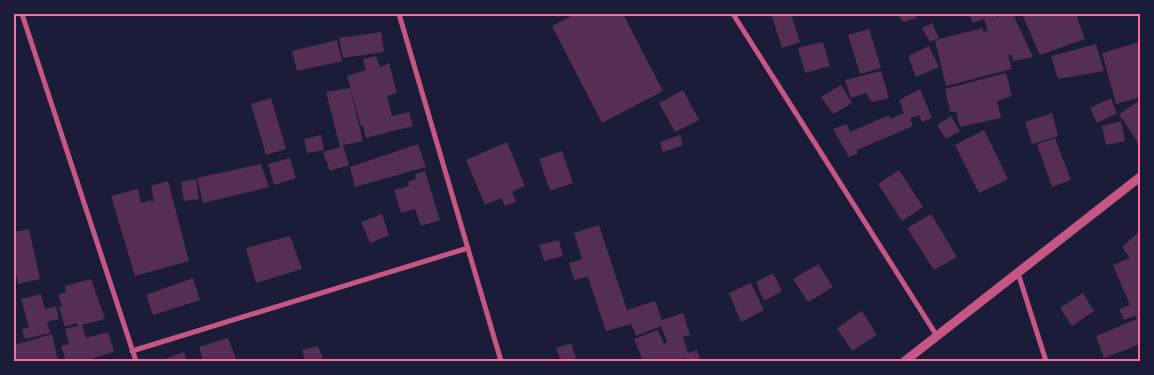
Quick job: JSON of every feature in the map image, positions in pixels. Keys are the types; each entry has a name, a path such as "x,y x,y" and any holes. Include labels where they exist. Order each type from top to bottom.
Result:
{"street":[{"path":"22,14 136,361"},
{"path":"400,14 501,361"},
{"path":"733,14 937,336"},
{"path":"905,361 1140,177"},
{"path":"132,351 468,248"},
{"path":"1018,274 1046,361"}],"building":[{"path":"575,14 623,14 663,91 602,123 552,26"},
{"path":"771,14 791,14 800,42 782,48"},
{"path":"889,14 914,14 917,18 904,22 897,15 891,17"},
{"path":"969,14 995,14 996,17 1013,14 1033,57 1013,61 1011,54 1008,55 1012,69 946,86 935,40 983,28 983,32 988,31 984,19 973,23"},
{"path":"1022,14 1076,14 1085,39 1040,55"},
{"path":"932,23 939,38 930,42 922,28"},
{"path":"869,29 881,68 860,74 848,35"},
{"path":"381,32 384,52 343,58 339,38"},
{"path":"337,40 342,61 297,71 292,51"},
{"path":"823,42 830,66 805,73 798,48"},
{"path":"1140,42 1140,97 1116,104 1102,53"},
{"path":"1096,44 1104,71 1058,79 1051,56"},
{"path":"929,46 939,67 916,77 908,56"},
{"path":"376,56 380,67 389,63 397,93 387,96 392,116 409,112 413,126 366,138 347,76 366,70 363,59"},
{"path":"881,71 889,98 872,102 866,93 851,98 845,80"},
{"path":"1006,73 1012,96 997,101 1001,118 960,127 956,112 950,112 945,89"},
{"path":"841,85 852,103 833,114 821,97"},
{"path":"350,88 363,141 343,145 349,165 330,171 323,152 340,147 326,92"},
{"path":"920,89 932,118 922,122 919,115 910,119 913,126 857,150 858,153 849,157 833,129 847,124 850,132 889,115 890,119 904,113 899,100"},
{"path":"683,90 699,120 675,132 659,103"},
{"path":"271,98 286,149 266,155 251,104"},
{"path":"1111,98 1117,113 1097,123 1090,108"},
{"path":"1140,100 1140,141 1138,143 1119,114"},
{"path":"1052,113 1058,136 1032,144 1025,122"},
{"path":"951,116 960,131 946,139 937,125"},
{"path":"1121,121 1125,141 1106,145 1102,126"},
{"path":"984,130 1008,179 979,193 955,145"},
{"path":"321,135 324,150 307,153 304,139"},
{"path":"680,135 683,145 663,152 660,142"},
{"path":"1055,138 1071,180 1052,187 1037,144"},
{"path":"507,142 525,186 512,192 516,202 505,206 501,198 485,205 466,160"},
{"path":"418,144 426,167 355,187 350,167"},
{"path":"562,151 573,183 550,191 539,159"},
{"path":"290,158 296,178 274,185 268,164"},
{"path":"261,164 269,187 203,203 197,178"},
{"path":"899,170 923,207 902,221 878,184"},
{"path":"425,171 440,220 421,226 415,209 401,213 394,190 409,186 408,182 416,179 415,174"},
{"path":"196,179 199,199 184,201 181,182"},
{"path":"168,181 189,261 135,276 111,196 138,189 141,203 151,200 151,202 154,201 151,186"},
{"path":"382,214 389,235 370,243 361,222"},
{"path":"931,214 957,257 934,270 907,228"},
{"path":"599,225 627,310 655,301 662,320 683,313 690,335 683,337 688,353 697,350 701,361 687,361 685,358 675,361 643,361 634,339 658,330 664,344 667,342 661,326 636,336 631,324 606,331 588,277 574,280 569,263 582,259 574,233"},
{"path":"29,229 40,279 18,284 14,263 14,232"},
{"path":"1140,231 1140,344 1104,358 1096,336 1137,319 1135,316 1124,320 1119,309 1130,305 1113,265 1130,258 1122,247"},
{"path":"290,236 302,269 256,283 246,248"},
{"path":"559,240 563,256 544,261 539,245"},
{"path":"818,264 833,287 808,302 793,279"},
{"path":"773,273 782,291 764,301 756,282"},
{"path":"193,278 200,300 153,315 146,295"},
{"path":"91,279 105,319 82,325 86,338 108,332 114,352 84,361 66,361 61,346 69,344 65,329 78,326 77,323 65,327 59,307 62,306 58,295 66,292 65,286"},
{"path":"751,283 764,310 741,322 729,293"},
{"path":"1083,293 1094,311 1072,326 1060,308"},
{"path":"41,294 45,309 56,306 59,319 47,322 50,333 25,339 22,329 29,328 21,299"},
{"path":"862,311 877,335 852,351 837,328"},
{"path":"52,334 58,361 14,361 14,345"},
{"path":"228,338 237,361 203,361 199,347"},
{"path":"571,343 576,358 561,361 556,348"},
{"path":"318,346 324,361 305,361 302,350"},
{"path":"184,352 187,361 165,361 165,359"}]}
